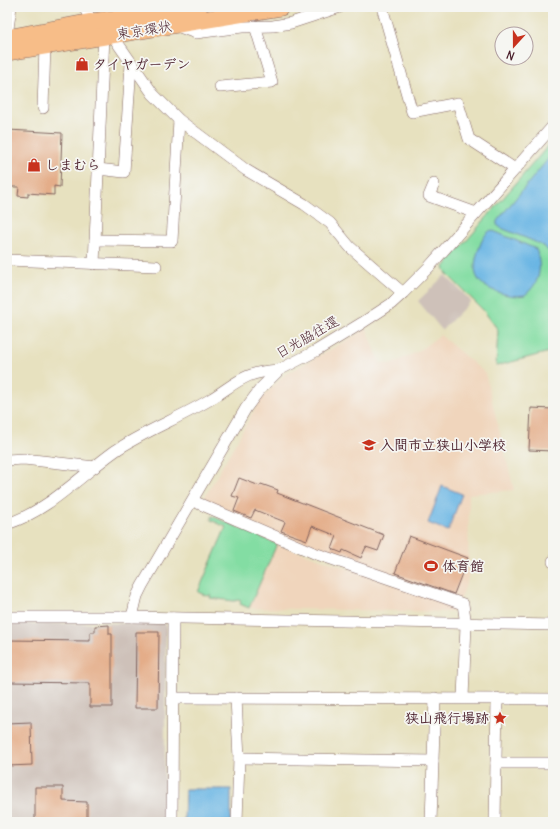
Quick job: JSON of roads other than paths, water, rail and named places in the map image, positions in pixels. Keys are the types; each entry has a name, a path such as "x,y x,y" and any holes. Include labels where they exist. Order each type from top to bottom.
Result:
{"highway":[{"name":"東京環状","path":"7,37 92,22 199,7"},
{"name":"東京環状","path":"7,52 281,7"}],"street":[{"path":"7,37 11,7"},
{"path":"84,7 92,22"},
{"path":"174,25 196,33 291,23 340,7"},
{"path":"382,7 412,112 458,103 469,139 515,169"},
{"path":"220,87 272,82 255,26"},
{"path":"108,35 153,94 179,120 246,170 304,204 330,223 350,247 403,293"},
{"path":"94,264 98,170 108,35"},
{"path":"43,108 45,46"},
{"path":"98,170 124,172 130,64"},
{"path":"95,240 172,241 179,120"},
{"name":"日光脇往還","path":"132,617 137,596 142,586 246,408 268,380 279,370 316,351 366,320 403,293 430,267 553,126"},
{"path":"434,184 429,196 476,213"},
{"path":"7,260 156,266"},
{"path":"7,524 33,512 116,451 211,399 250,374 279,370"},
{"path":"7,460 24,459 95,467"},
{"path":"193,501 314,553 463,604 466,625 463,698"},
{"path":"7,617 132,617 466,625 553,625"},
{"path":"172,822 173,618"},
{"path":"173,698 553,699"},
{"path":"236,698 239,758 237,822"},
{"path":"431,822 435,698"},
{"path":"495,822 497,698"},
{"path":"239,758 433,761"},
{"path":"496,763 553,762"}],"water":[{"path":"553,157 553,247 548,251 545,247 533,241 501,228 497,225 497,221 549,158"},
{"path":"491,230 536,249 539,262 539,274 534,285 525,295 517,296 495,291 488,288 476,276 475,265 478,251 484,237"},
{"path":"442,486 462,494 448,531 428,523"},
{"path":"185,789 231,789 231,822 184,822"}],"place":[{"name":"タイヤガーデン","path":"82,64"},
{"name":"しまむら","path":"34,165"},
{"name":"入間市立狭山小学校","path":"369,445"},
{"name":"体育館","path":"431,566"},
{"name":"狭山飛行場跡","path":"500,718"}]}
